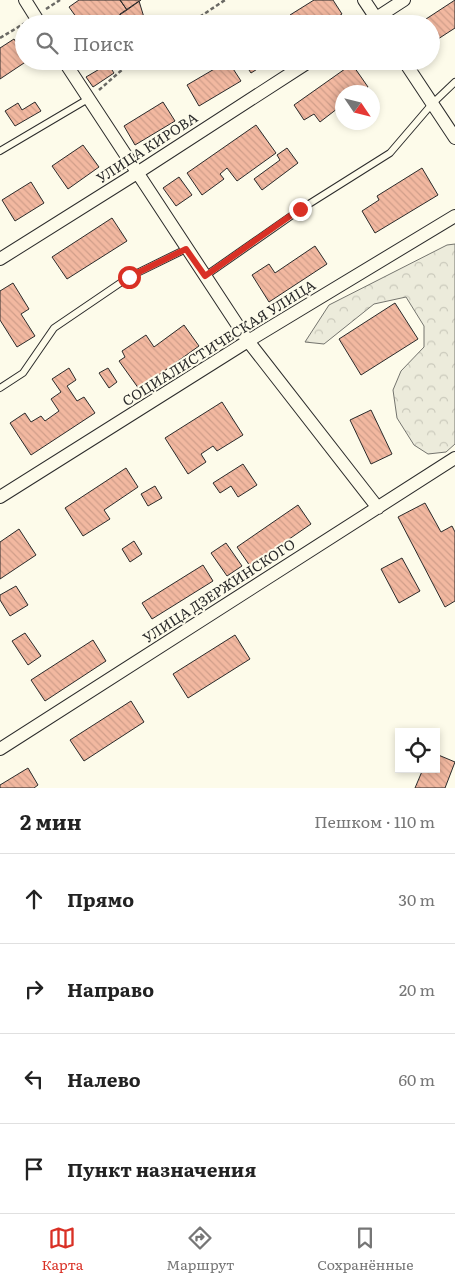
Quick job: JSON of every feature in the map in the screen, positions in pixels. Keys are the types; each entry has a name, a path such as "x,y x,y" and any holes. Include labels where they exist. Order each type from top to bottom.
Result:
{"street":[{"path":"25,0 34,15"},
{"path":"364,0 371,15"},
{"path":"384,15 404,0"},
{"path":"70,70 186,249 248,340 378,508"},
{"name":"УЛИЦА КИРОВА","path":"0,259 296,70"},
{"path":"410,70 455,138"},
{"name":"СОЦИАЛИСТИЧЕСКАЯ УЛИЦА","path":"0,497 248,340 455,216"},
{"name":"УЛИЦА ДЗЕРЖИНСКОГО","path":"0,749 455,458"}],"lane":[{"path":"205,276 300,209 390,153 432,104 455,82"},
{"path":"0,152 88,99"},
{"path":"0,388 23,373 54,328 129,277 186,249"}],"path":[{"path":"202,15 225,0"},
{"path":"88,99 122,70"}],"green space":[{"path":"455,244 455,444 446,452 428,454 414,445 397,418 393,390 401,371 424,347 424,326 406,297 374,304 324,344 305,342 329,305 447,245"}],"building":[{"path":"79,0 120,0 127,10 120,15 75,15 69,7"},
{"path":"120,0 141,0 127,10"},
{"path":"314,0 333,0 342,14 340,15 290,15"},
{"path":"455,0 455,28 440,38 440,15 432,15"},
{"path":"139,1 143,15 120,15"},
{"path":"14,39 15,41 15,69 0,79 0,48"},
{"path":"98,70 112,70 114,73 93,87 86,77"},
{"path":"213,70 234,70 241,81 199,106 187,85"},
{"path":"344,70 356,70 367,85 335,85 335,110 320,122 314,114 304,120 294,105"},
{"path":"35,102 41,111 15,126 5,111 18,103 22,110"},
{"path":"163,102 175,121 135,145 124,126"},
{"path":"256,125 276,153 237,181 227,168 220,174 224,179 202,195 187,173"},
{"path":"83,145 99,167 68,189 52,166"},
{"path":"287,148 298,163 262,190 254,179 280,160 277,155"},
{"path":"422,168 438,195 375,233 362,211 379,200 377,196"},
{"path":"179,177 192,195 176,206 163,188"},
{"path":"31,182 44,203 15,221 2,200"},
{"path":"112,218 127,241 67,279 52,257"},
{"path":"315,246 327,264 269,302 252,275 269,264 275,273"},
{"path":"13,283 29,309 21,314 35,336 17,347 0,320 0,291"},
{"path":"395,303 418,339 361,375 339,339"},
{"path":"184,325 199,346 139,389 119,361 125,357 122,351 146,335 154,347"},
{"path":"69,368 76,380 67,386 77,401 84,397 95,413 31,455 10,423 25,413 31,422 41,416 45,421 59,411 51,399 61,392 52,379"},
{"path":"108,368 117,382 109,388 99,373"},
{"path":"222,402 243,435 217,451 213,446 201,454 206,462 188,474 165,438"},
{"path":"371,410 392,454 371,464 350,420"},
{"path":"243,464 257,485 238,497 231,486 220,493 213,483"},
{"path":"126,468 138,487 104,510 110,519 83,536 65,508"},
{"path":"155,486 162,498 148,506 141,494"},
{"path":"425,503 441,532 452,526 455,532 455,601 445,607 398,517"},
{"path":"298,505 311,524 250,566 237,547"},
{"path":"19,529 36,555 0,579 0,542"},
{"path":"134,541 142,554 130,562 122,549"},
{"path":"226,543 242,566 227,576 211,553"},
{"path":"402,558 420,591 399,603 381,569"},
{"path":"203,565 213,581 152,619 142,603"},
{"path":"16,586 28,605 10,616 0,600 0,595"},
{"path":"25,633 41,656 28,665 12,641"},
{"path":"235,635 250,659 188,698 173,674"},
{"path":"93,640 106,661 45,701 31,680"},
{"path":"131,701 144,722 84,761 70,740"},
{"path":"440,756 455,762 445,788 415,788 421,773 440,773"},
{"path":"28,768 38,785 34,788 0,788 0,785"}],"route":[{"path":"129,277 186,249 205,276 300,209"}]}
